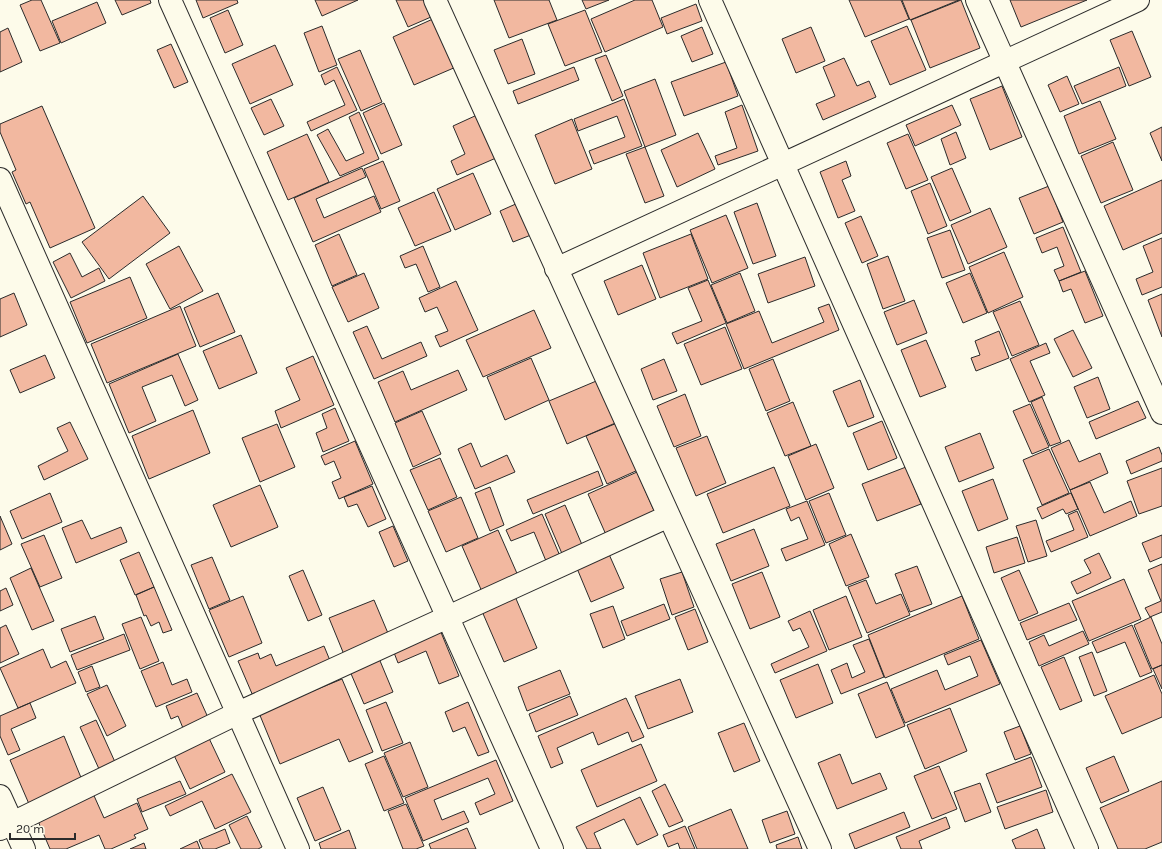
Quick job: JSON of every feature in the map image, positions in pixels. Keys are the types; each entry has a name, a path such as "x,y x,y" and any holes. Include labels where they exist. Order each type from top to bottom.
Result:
{"street":[{"path":"170,0 552,849"},
{"path":"435,0 820,849"},
{"path":"710,0 1087,849"},
{"path":"977,0 1162,413"},
{"path":"556,269 1138,0"},
{"path":"0,179 298,849"},
{"path":"6,826 238,713 669,516"},
{"path":"0,796 6,826 24,849"}],"building":[{"path":"32,0 41,0 60,43 40,51 20,5"},
{"path":"115,0 150,0 151,3 122,15"},
{"path":"196,0 237,0 238,3 203,18"},
{"path":"315,0 358,0 322,16"},
{"path":"396,0 424,0 431,17 408,27"},
{"path":"494,0 549,0 557,20 509,38"},
{"path":"582,0 609,0 586,9"},
{"path":"635,0 652,0 663,27 605,52 591,19"},
{"path":"849,0 901,0 909,19 865,37"},
{"path":"902,0 959,0 910,20"},
{"path":"961,0 980,48 930,68 911,20"},
{"path":"1010,0 1087,0 1021,27"},
{"path":"97,2 106,23 61,43 52,21"},
{"path":"696,4 702,21 667,34 661,18"},
{"path":"228,10 243,45 225,53 210,18"},
{"path":"585,10 602,52 565,66 548,24"},
{"path":"435,18 456,67 414,85 393,37"},
{"path":"322,26 337,65 319,72 304,33"},
{"path":"907,26 926,70 890,85 871,41"},
{"path":"702,27 713,54 692,62 681,36"},
{"path":"811,27 825,61 796,73 782,39"},
{"path":"8,28 22,62 0,72 0,32"},
{"path":"1132,31 1151,77 1129,86 1110,40"},
{"path":"522,39 535,74 508,84 494,50"},
{"path":"171,44 188,82 174,88 157,50"},
{"path":"275,45 293,85 250,104 232,64"},
{"path":"360,50 382,102 361,111 338,59"},
{"path":"606,55 623,96 612,101 595,59"},
{"path":"844,58 857,86 869,81 876,97 823,120 816,104 835,96 823,67"},
{"path":"726,62 738,96 684,116 671,82"},
{"path":"337,67 357,110 311,131 307,122 345,105 334,80 325,85 321,75"},
{"path":"574,67 579,80 518,104 513,91"},
{"path":"1119,67 1126,86 1082,104 1074,86"},
{"path":"1067,76 1079,104 1060,112 1048,85"},
{"path":"655,79 676,135 645,147 624,91"},
{"path":"1002,86 1022,137 990,150 970,99"},
{"path":"271,99 284,126 264,135 251,108"},
{"path":"624,99 642,146 594,164 589,151 625,137 617,116 578,131 574,119"},
{"path":"1100,101 1116,139 1079,154 1064,116"},
{"path":"384,103 402,145 381,154 363,113"},
{"path":"742,105 758,151 718,165 715,156 737,148 725,112"},
{"path":"952,105 961,125 915,146 906,125"},
{"path":"42,106 95,228 50,248 30,202 26,204 12,172 16,170 0,132 0,124"},
{"path":"359,112 379,159 340,176 317,135 328,129 346,161 364,153 349,117"},
{"path":"477,115 496,158 457,175 451,161 465,154 453,126"},
{"path":"572,119 592,169 555,184 535,135"},
{"path":"1162,127 1162,161 1150,133"},
{"path":"956,132 966,158 950,165 941,139"},
{"path":"698,133 715,169 677,187 661,150"},
{"path":"307,134 329,182 288,200 267,152"},
{"path":"908,134 928,180 906,189 887,143"},
{"path":"1113,142 1133,190 1101,203 1081,156"},
{"path":"645,147 664,196 645,203 626,154"},
{"path":"383,161 400,201 381,209 364,169"},
{"path":"846,161 851,176 842,180 855,211 838,218 820,172"},
{"path":"362,168 366,177 316,199 324,218 374,196 381,212 313,242 294,198"},
{"path":"952,168 971,212 950,221 931,177"},
{"path":"473,173 491,214 455,230 437,189"},
{"path":"1162,180 1162,233 1123,250 1104,206"},
{"path":"930,183 947,226 928,234 911,191"},
{"path":"1049,186 1063,222 1034,234 1019,198"},
{"path":"434,192 451,231 415,246 398,208"},
{"path":"143,196 170,233 109,279 82,242"},
{"path":"518,203 531,235 513,242 500,211"},
{"path":"757,203 776,256 753,264 734,212"},
{"path":"990,208 1007,247 968,264 951,225"},
{"path":"726,215 748,268 712,283 690,230"},
{"path":"861,216 878,256 862,263 845,223"},
{"path":"1063,227 1081,272 1059,281 1054,270 1064,266 1057,247 1042,253 1036,238"},
{"path":"950,230 965,270 942,278 927,238"},
{"path":"339,234 357,275 332,286 315,245"},
{"path":"691,234 708,279 660,298 643,253"},
{"path":"1162,238 1162,287 1142,295 1136,279 1153,272 1143,246"},
{"path":"179,246 203,291 170,309 146,264"},
{"path":"423,246 440,287 428,292 416,264 405,268 400,256"},
{"path":"1004,252 1023,297 988,313 969,267"},
{"path":"70,253 82,277 99,268 105,281 71,298 53,262"},
{"path":"888,256 905,301 883,309 867,264"},
{"path":"805,257 815,286 768,303 758,274"},
{"path":"642,265 656,299 618,315 604,281"},
{"path":"1085,271 1103,316 1085,323 1071,289 1063,292 1059,281"},
{"path":"364,273 379,308 348,322 332,287"},
{"path":"740,273 755,311 727,323 711,285"},
{"path":"970,273 987,313 963,323 946,283"},
{"path":"130,277 147,318 87,343 70,302"},
{"path":"708,280 726,323 677,344 672,333 702,321 688,288"},
{"path":"456,281 478,330 440,347 435,336 448,331 437,307 425,312 419,298"},
{"path":"14,293 27,325 0,337 0,299"},
{"path":"218,293 235,332 200,347 184,308"},
{"path":"1162,294 1162,337 1148,300"},
{"path":"914,300 927,333 897,345 884,312"},
{"path":"1020,301 1039,345 1012,356 993,312"},
{"path":"829,304 839,330 744,369 726,324 759,311 772,343 824,322 818,308"},
{"path":"180,306 196,346 107,383 91,344"},
{"path":"534,310 551,348 483,377 466,340"},
{"path":"367,326 382,359 421,342 427,356 374,379 353,332"},
{"path":"725,327 742,369 701,385 684,344"},
{"path":"1073,330 1092,368 1073,377 1054,339"},
{"path":"999,331 1009,358 976,371 971,358 980,355 975,341"},
{"path":"241,335 257,373 219,389 203,351"},
{"path":"926,340 946,387 920,397 901,350"},
{"path":"1046,343 1050,353 1030,361 1045,395 1029,402 1010,359"},
{"path":"178,354 198,400 185,406 172,375 142,387 156,421 129,433 109,384"},
{"path":"45,355 55,378 20,393 10,370"},
{"path":"313,356 334,405 281,428 275,411 300,400 286,368"},
{"path":"531,358 549,400 505,420 487,377"},
{"path":"664,359 677,391 653,400 641,369"},
{"path":"773,359 790,401 766,411 749,369"},
{"path":"458,370 467,390 395,422 378,382 403,371 411,390"},
{"path":"1098,377 1110,409 1087,418 1074,387"},
{"path":"601,379 620,421 567,444 549,401"},
{"path":"860,380 874,417 848,427 833,391"},
{"path":"685,394 701,436 674,447 657,406"},
{"path":"1042,397 1061,442 1050,446 1031,402"},
{"path":"1138,401 1146,418 1096,439 1089,422"},
{"path":"793,402 811,446 785,456 767,413"},
{"path":"1030,404 1049,447 1032,454 1013,411"},
{"path":"335,408 349,441 323,452 316,433 327,428 322,414"},
{"path":"193,410 210,453 149,479 132,436"},
{"path":"422,411 441,454 413,467 395,423"},
{"path":"882,421 897,458 868,470 853,433"},
{"path":"70,422 88,459 44,480 38,466 68,451 57,428"},
{"path":"617,423 638,470 607,484 586,436"},
{"path":"277,424 295,467 260,482 242,438"},
{"path":"980,433 994,468 959,482 945,447"},
{"path":"707,436 726,483 696,496 676,448"},
{"path":"1069,440 1079,462 1100,453 1108,473 1070,490 1051,448"},
{"path":"355,441 373,484 339,499 332,482 341,478 334,461 325,465 321,456"},
{"path":"471,443 481,467 507,455 515,472 475,489 458,449"},
{"path":"816,444 834,488 806,500 788,456"},
{"path":"1159,447 1162,455 1162,461 1131,474 1126,461"},
{"path":"1049,449 1069,493 1042,505 1023,460"},
{"path":"440,458 457,497 428,510 410,470"},
{"path":"774,467 790,506 723,533 707,494"},
{"path":"906,467 921,504 877,521 862,484"},
{"path":"1162,468 1162,506 1139,514 1127,481"},
{"path":"598,471 603,485 533,514 527,500"},
{"path":"637,472 656,515 607,537 588,494"},
{"path":"993,479 1008,519 978,531 962,491"},
{"path":"1090,482 1104,513 1131,501 1137,516 1090,536 1070,490"},
{"path":"260,485 278,527 231,547 213,505"},
{"path":"372,486 386,519 368,527 357,504 348,507 344,497"},
{"path":"490,487 504,525 490,531 475,493"},
{"path":"50,493 62,522 22,539 10,511"},
{"path":"829,493 846,535 826,543 809,501"},
{"path":"1071,493 1078,509 1066,514 1063,509 1042,519 1037,508"},
{"path":"461,497 478,538 446,552 428,511"},
{"path":"807,501 825,545 786,561 781,549 808,539 799,517 791,521 786,509"},
{"path":"565,505 583,547 563,556 545,514"},
{"path":"1077,511 1088,537 1051,552 1046,541 1074,530 1068,515"},
{"path":"542,514 560,556 546,561 534,532 511,541 506,530"},
{"path":"0,516 12,544 0,550"},
{"path":"82,520 91,539 121,527 127,542 76,563 62,528"},
{"path":"1036,520 1047,556 1028,562 1016,526"},
{"path":"393,526 408,561 394,567 379,532"},
{"path":"754,529 769,566 731,581 716,544"},
{"path":"498,530 519,578 483,594 462,546"},
{"path":"851,534 869,577 846,586 829,544"},
{"path":"44,535 62,578 40,587 21,544"},
{"path":"1162,535 1162,557 1150,562 1142,543"},
{"path":"1017,537 1025,563 994,573 986,547"},
{"path":"139,552 154,587 135,595 120,560"},
{"path":"608,552 624,588 591,602 576,566"},
{"path":"1099,553 1111,578 1077,594 1071,582 1091,573 1084,560"},
{"path":"212,557 230,600 209,609 191,565"},
{"path":"1162,564 1162,612 1150,617 1145,608 1161,601 1148,570"},
{"path":"917,566 932,604 910,612 895,574"},
{"path":"31,568 54,621 32,630 10,578"},
{"path":"303,570 322,615 308,621 289,576"},
{"path":"1019,570 1038,613 1019,621 1001,578"},
{"path":"682,572 694,607 672,615 660,579"},
{"path":"762,572 780,617 750,629 732,584"},
{"path":"1124,579 1141,619 1089,641 1072,601"},
{"path":"866,580 876,604 901,594 910,615 867,633 848,587"},
{"path":"154,587 172,630 163,633 159,622 151,626 146,615 144,616 136,595"},
{"path":"6,588 13,605 0,611 0,591"},
{"path":"514,594 537,648 504,662 481,609"},
{"path":"243,596 262,643 229,657 209,610"},
{"path":"846,596 862,637 829,650 813,610"},
{"path":"962,596 979,639 885,678 868,635"},
{"path":"374,600 390,638 345,657 329,618"},
{"path":"1069,603 1077,620 1027,640 1020,623"},
{"path":"664,604 670,619 627,636 621,621"},
{"path":"613,606 625,639 603,648 590,614"},
{"path":"695,609 708,642 688,650 675,617"},
{"path":"810,611 827,651 775,673 771,664 809,647 800,628 793,631 788,621"},
{"path":"95,616 104,639 70,652 61,629"},
{"path":"141,617 159,661 140,669 122,624"},
{"path":"1151,617 1162,644 1162,665 1152,669 1134,625"},
{"path":"6,625 19,654 0,663 0,628"},
{"path":"1132,625 1152,672 1140,677 1125,642 1097,653 1092,642"},
{"path":"440,630 459,676 439,684 426,651 398,663 393,650"},
{"path":"1083,631 1089,644 1039,666 1029,642 1044,635 1049,646"},
{"path":"124,634 130,650 77,670 71,655"},
{"path":"869,639 884,677 841,694 831,670 847,663 852,678 865,672 853,645"},
{"path":"981,640 1000,684 905,723 891,689 937,670 945,690 978,676 970,656 948,665 944,655"},
{"path":"324,646 331,663 253,696 238,661 258,653 260,659 271,654 276,666"},
{"path":"43,649 51,668 66,661 76,683 18,708 0,668"},
{"path":"1092,652 1107,691 1094,696 1079,657"},
{"path":"378,656 393,692 364,704 349,669"},
{"path":"1064,657 1082,701 1060,710 1041,667"},
{"path":"163,662 172,685 187,679 192,692 156,707 141,671"},
{"path":"818,664 833,703 796,718 780,680"},
{"path":"1162,665 1162,689 1153,669"},
{"path":"92,666 100,687 86,692 78,672"},
{"path":"560,670 570,694 527,711 518,687"},
{"path":"1154,675 1162,694 1162,717 1122,734 1105,696"},
{"path":"342,679 373,752 349,762 339,739 280,764 259,713"},
{"path":"680,679 693,712 648,729 635,696"},
{"path":"887,682 905,726 876,738 858,694"},
{"path":"107,685 126,726 107,736 87,694"},
{"path":"197,693 210,722 185,733 178,716 171,719 166,706"},
{"path":"570,696 578,715 536,732 529,714"},
{"path":"626,698 644,737 632,742 628,732 598,745 593,732 557,748 563,763 551,768 538,736"},
{"path":"386,702 403,743 382,751 366,710"},
{"path":"468,702 489,752 478,756 465,727 453,732 445,712"},
{"path":"30,703 36,718 11,729 20,750 8,755 0,736 0,716"},
{"path":"950,708 967,751 925,769 907,725"},
{"path":"96,720 115,762 99,769 80,727"},
{"path":"744,723 760,761 734,772 718,733"},
{"path":"1020,726 1031,754 1015,760 1004,732"},
{"path":"207,734 225,772 190,789 172,751"},
{"path":"64,736 82,780 29,804 10,760"},
{"path":"410,742 428,787 403,797 384,753"},
{"path":"641,744 657,781 597,807 581,770"},
{"path":"840,754 852,784 880,773 887,789 837,809 818,763"},
{"path":"384,756 404,803 384,811 365,764"},
{"path":"1114,756 1129,791 1101,803 1086,768"},
{"path":"1031,757 1042,787 997,803 986,774"},
{"path":"496,760 513,801 480,815 475,803 495,794 488,778 434,800 442,820 464,811 469,822 423,841 405,798"},
{"path":"939,766 957,809 932,819 914,776"},
{"path":"232,774 251,812 215,829 202,801 170,816 165,806"},
{"path":"180,781 186,794 142,812 137,799"},
{"path":"1162,781 1162,842 1145,849 1118,849 1100,808"},
{"path":"980,783 991,812 965,822 954,792"},
{"path":"665,784 683,821 669,827 652,791"},
{"path":"323,787 341,830 315,841 297,798"},
{"path":"91,789 104,818 137,803 148,829 134,835 136,838 111,849 105,849 99,835 66,849 50,849 35,814"},
{"path":"1046,790 1053,812 1005,829 997,807"},
{"path":"640,797 658,835 637,845 624,819 594,833 601,849 587,849 576,827"},
{"path":"406,804 424,846 416,849 403,849 388,811"},
{"path":"731,809 748,849 697,849 688,827"},
{"path":"787,811 795,834 770,843 762,820"},
{"path":"904,812 910,827 855,849 849,834"},
{"path":"247,816 262,847 258,849 241,849 229,825"},
{"path":"946,817 950,828 919,841 922,849 901,849 896,837"},
{"path":"685,826 695,849 680,849 678,843 668,847 663,835"},
{"path":"467,828 476,849 431,849 429,844"},
{"path":"225,829 230,843 215,849 203,849 199,840"},
{"path":"1037,829 1045,849 1016,849 1012,840"},
{"path":"349,830 356,849 321,849 319,843"},
{"path":"798,837 802,849 777,849 776,845"},
{"path":"197,841 200,849 180,849"},
{"path":"144,843 146,849 130,849"}]}
